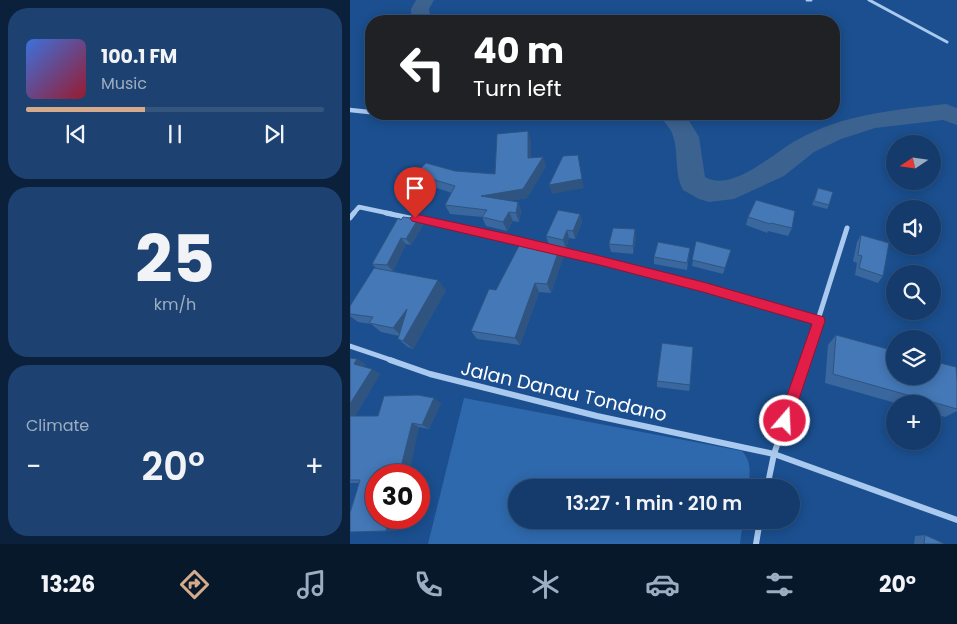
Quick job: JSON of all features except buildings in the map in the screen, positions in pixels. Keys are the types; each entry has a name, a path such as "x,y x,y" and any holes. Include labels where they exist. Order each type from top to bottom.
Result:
{"street":[{"path":"868,0 947,42"},
{"path":"350,110 365,112"},
{"path":"350,218 359,207 536,245"},
{"path":"769,479 774,454 819,321 847,228"},
{"path":"554,249 703,287 819,321"},
{"name":"Jalan Danau Tondano","path":"350,346 430,374 597,416 774,454 957,520"},
{"path":"756,544 758,529"}],"shaded area":[{"path":"464,398 742,451 749,464 749,479 508,479 508,529 742,529 740,544 428,544"}],"waterway":[{"path":"420,15 420,9 425,0"},
{"path":"676,120 686,137 693,183 709,192 734,189 775,169 805,146 832,133 873,120 946,112 957,117"}],"route":[{"path":"415,218 600,260 703,287 819,321 785,421"}]}
